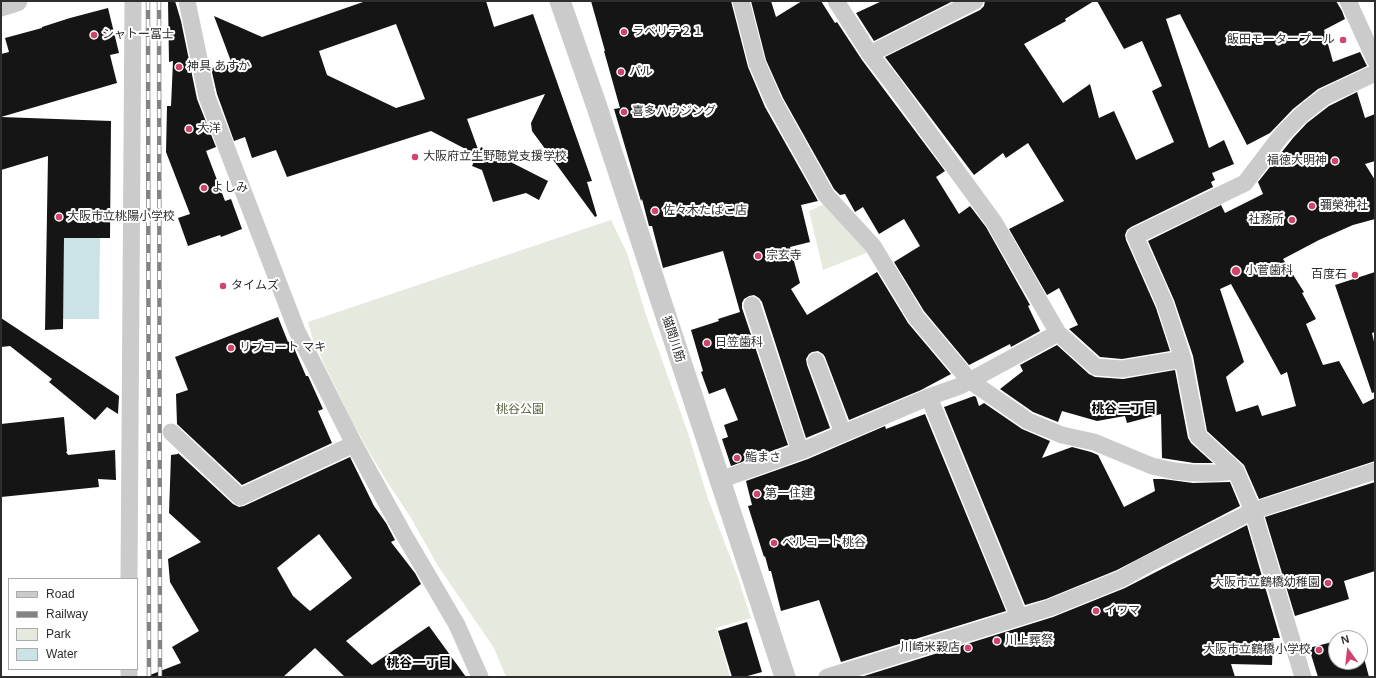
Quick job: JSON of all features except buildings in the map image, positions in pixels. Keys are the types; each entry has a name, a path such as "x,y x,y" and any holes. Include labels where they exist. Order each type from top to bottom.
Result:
{"street":[{"path":"1,6 17,1"},
{"path":"129,578 133,1"},
{"path":"186,1 207,97 297,331 354,444 403,533 458,625 480,677"},
{"name":"猫間川筋","path":"560,1 597,108 785,677"},
{"path":"741,1 757,63 774,102 826,195 873,246 916,317 969,380 1028,422 1062,435 1094,442 1152,466 1174,471 1193,473 1236,471"},
{"path":"836,1 870,54 994,222 1058,333 1096,367 1122,369 1183,359"},
{"path":"870,54 975,1"},
{"path":"1348,1 1375,60"},
{"path":"1303,677 1253,512 1236,471 1198,436 1183,359 1165,304 1135,236 1245,183 1280,137 1300,116 1324,97 1375,73"},
{"path":"752,305 800,451"},
{"path":"720,480 800,451 929,397 960,386 1058,333"},
{"path":"816,361 843,433"},
{"path":"929,397 1019,617"},
{"path":"171,432 240,497 354,444"},
{"path":"827,677 1049,608 1121,579 1253,512 1375,471"}],"green space":[{"path":"827,203 869,252 823,270 809,211"},
{"name":"桃谷公園","path":"611,220 627,253 646,315 688,433 708,499 737,575 751,618 716,628 730,677 506,677 494,648 438,566 411,518 365,445 324,364 312,337 308,322"}],"water":[{"path":"64,238 100,238 99,319 63,319"}],"railway":[{"path":"148,1 149,677"},
{"path":"159,1 160,677"}],"place":[{"name":"ラベリテ２１","path":"624,32"},
{"name":"シャトー冨士","path":"94,35"},
{"name":"飯田モータープール","path":"1343,40"},
{"name":"神具 あすか","path":"179,67"},
{"name":"パル","path":"621,72"},
{"name":"喜多ハウジング","path":"624,112"},
{"name":"大洋","path":"189,129"},
{"name":"大阪府立生野聴覚支援学校","path":"415,157"},
{"name":"福徳大明神","path":"1335,161"},
{"name":"よしみ","path":"204,188"},
{"name":"彌榮神社","path":"1312,206"},
{"name":"佐々木たばこ店","path":"655,211"},
{"name":"大阪市立桃陽小学校","path":"59,217"},
{"name":"社務所","path":"1292,220"},
{"name":"宗玄寺","path":"758,256"},
{"name":"小菅歯科","path":"1236,271"},
{"name":"百度石","path":"1355,275"},
{"name":"タイムズ","path":"223,286"},
{"name":"日笠歯科","path":"707,343"},
{"name":"リブコート マキ","path":"231,348"},
{"name":"鮨まさ","path":"737,458"},
{"name":"第一住建","path":"757,494"},
{"name":"ベルコート桃谷","path":"774,543"},
{"name":"大阪市立鶴橋幼稚園","path":"1328,583"},
{"name":"イワマ","path":"1096,611"},
{"name":"川上葬祭","path":"997,641"},
{"name":"川崎米穀店","path":"968,648"},
{"name":"大阪市立鶴橋小学校","path":"1319,650"}],"district":[{"name":"桃谷二丁目","path":"1124,409"},
{"name":"桃谷一丁目","path":"419,663"}]}
